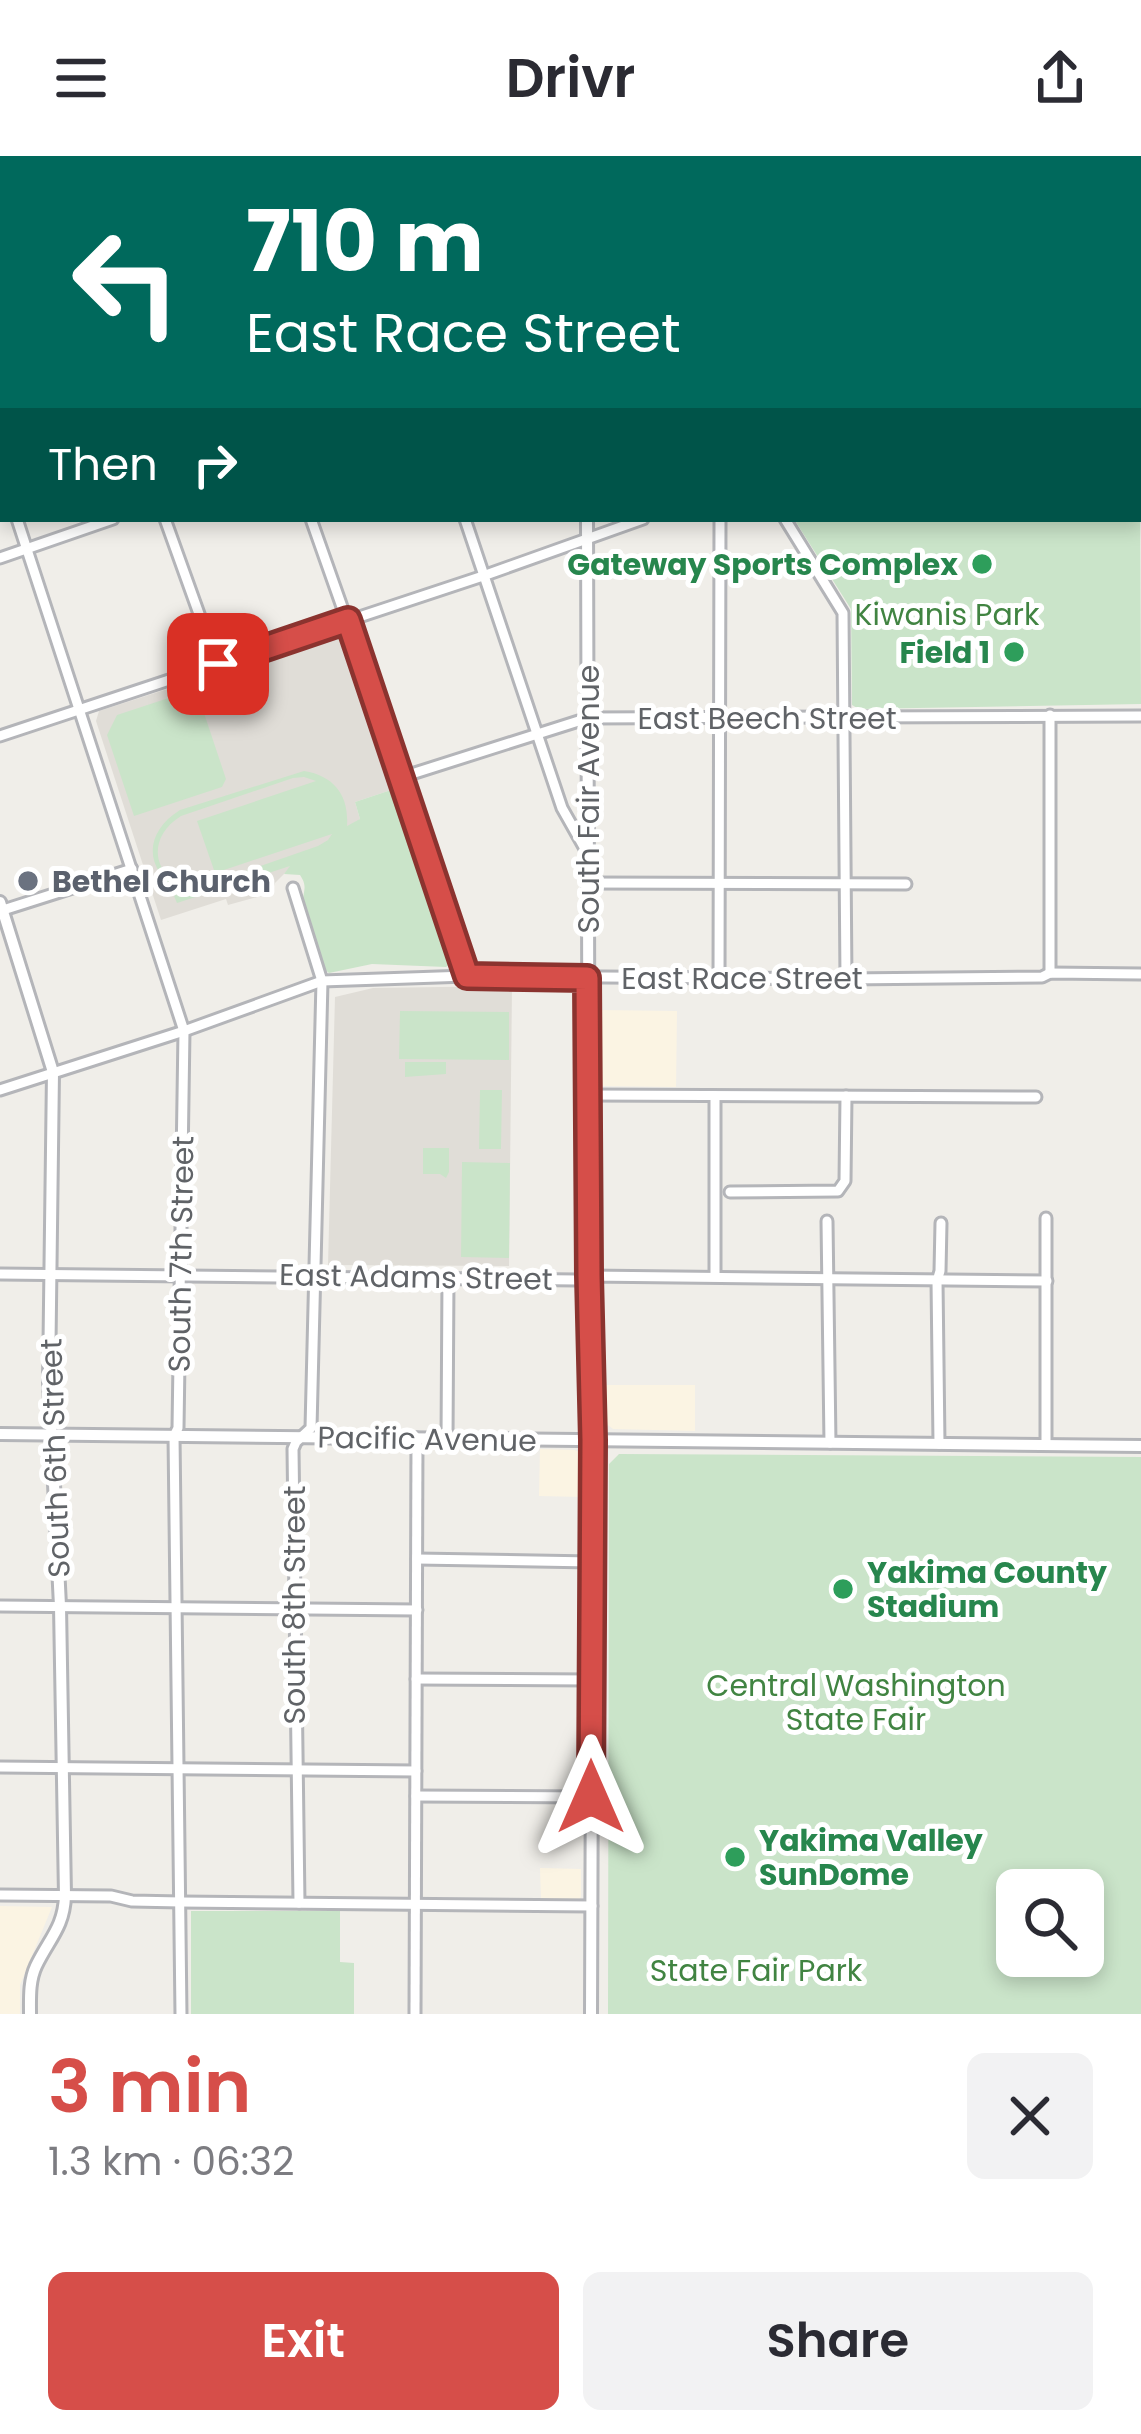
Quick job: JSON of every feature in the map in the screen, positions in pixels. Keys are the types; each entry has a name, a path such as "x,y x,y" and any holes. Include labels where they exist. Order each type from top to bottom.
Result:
{"street":[{"name":"South 7th Street","path":"18,522 184,1031 178,1428 174,1436 182,2014"},
{"path":"0,558 103,522"},
{"path":"165,522 218,664"},
{"path":"311,522 467,976"},
{"path":"466,522 562,808 588,854"},
{"name":"South Fair Avenue","path":"587,522 591,2014"},
{"path":"0,736 636,522"},
{"path":"719,978 720,522"},
{"path":"787,522 843,613 846,979"},
{"path":"1049,715 1050,973"},
{"name":"East Beech Street","path":"402,777 588,718 1141,716"},
{"path":"1,908 132,869"},
{"path":"588,883 906,884"},
{"name":"South 8th Street","path":"292,888 322,981 311,1428 293,1449 299,1903"},
{"name":"South 6th Street","path":"1,908 53,1072 49,1384 60,1606 65,1896 59,1927 32,1978 30,2014"},
{"name":"East Race Street","path":"0,1090 322,981 467,976 846,979 1141,974"},
{"path":"589,1095 1036,1096"},
{"path":"715,1096 715,1276"},
{"path":"730,1192 838,1191 845,1181 846,1096"},
{"path":"1046,1218 1046,1445"},
{"path":"826,1222 830,1443"},
{"path":"939,1444 941,1223"},
{"name":"East Adams Street","path":"0,1274 1047,1281"},
{"path":"447,1439 448,1277"},
{"name":"Pacific Avenue","path":"0,1434 1141,1446"},
{"path":"415,2014 417,1438"},
{"path":"417,1559 592,1562"},
{"path":"0,1606 417,1610"},
{"path":"416,1679 591,1680"},
{"path":"0,1767 416,1771"},
{"path":"416,1796 591,1797"},
{"path":"0,1895 181,1902 592,1906"}],"shaded area":[{"path":"335,636 348,640 397,788 355,802 360,819 339,841 293,865 275,883 272,893 228,905 226,899 161,920 96,721 99,711 208,676 210,680"},
{"path":"512,986 509,1266 328,1265 335,997 373,988"},
{"path":"598,1010 677,1011 676,1087 603,1086 597,1078"},
{"path":"601,1385 695,1385 695,1431 613,1429 604,1422"},
{"path":"540,1449 582,1454 583,1497 539,1496"},
{"path":"540,1868 581,1869 581,1897 541,1900"},
{"path":"0,1906 52,1907 20,1985 20,2014 0,2014"}],"green space":[{"name":"Kiwanis Park","path":"796,522 1140,522 1141,704 859,709 852,705 851,609"},
{"path":"196,689 226,779 222,787 134,816 107,735 117,715"},
{"path":"304,771 324,777 338,789 347,826 360,819 355,802 397,788 455,960 446,967 372,964 329,973 306,918 302,879 284,874 290,866 177,903 174,896 181,892 160,873 153,851 159,829 180,810","holes":["293,778 316,781 197,821 215,873 332,834 328,840 206,885 189,885 166,874 160,863 160,839 181,816"]},
{"path":"400,1011 509,1012 509,1060 399,1059"},
{"path":"405,1062 446,1062 446,1074 405,1077"},
{"path":"480,1090 502,1090 501,1149 479,1149"},
{"path":"423,1148 449,1148 446,1178 423,1174"},
{"path":"462,1162 510,1163 509,1258 461,1257"},
{"name":"Central Washington State Fair","path":"619,1454 1141,1457 1141,2014 608,2014 609,1464"},
{"path":"191,1911 340,1911 340,1962 354,1963 354,2014 191,2014"}],"place":[{"name":"Gateway Sports Complex","path":"982,564"},
{"name":"Field 1","path":"1014,652"},
{"name":"Bethel Church","path":"28,881"},
{"name":"Yakima County Stadium","path":"843,1589"},
{"name":"Yakima Valley SunDome","path":"735,1857"}],"route":[{"path":"218,664 348,620 467,976 587,978 593,1440 591,1797"}],"park label":[{"name":"State Fair Park","path":"756,1970"}]}
